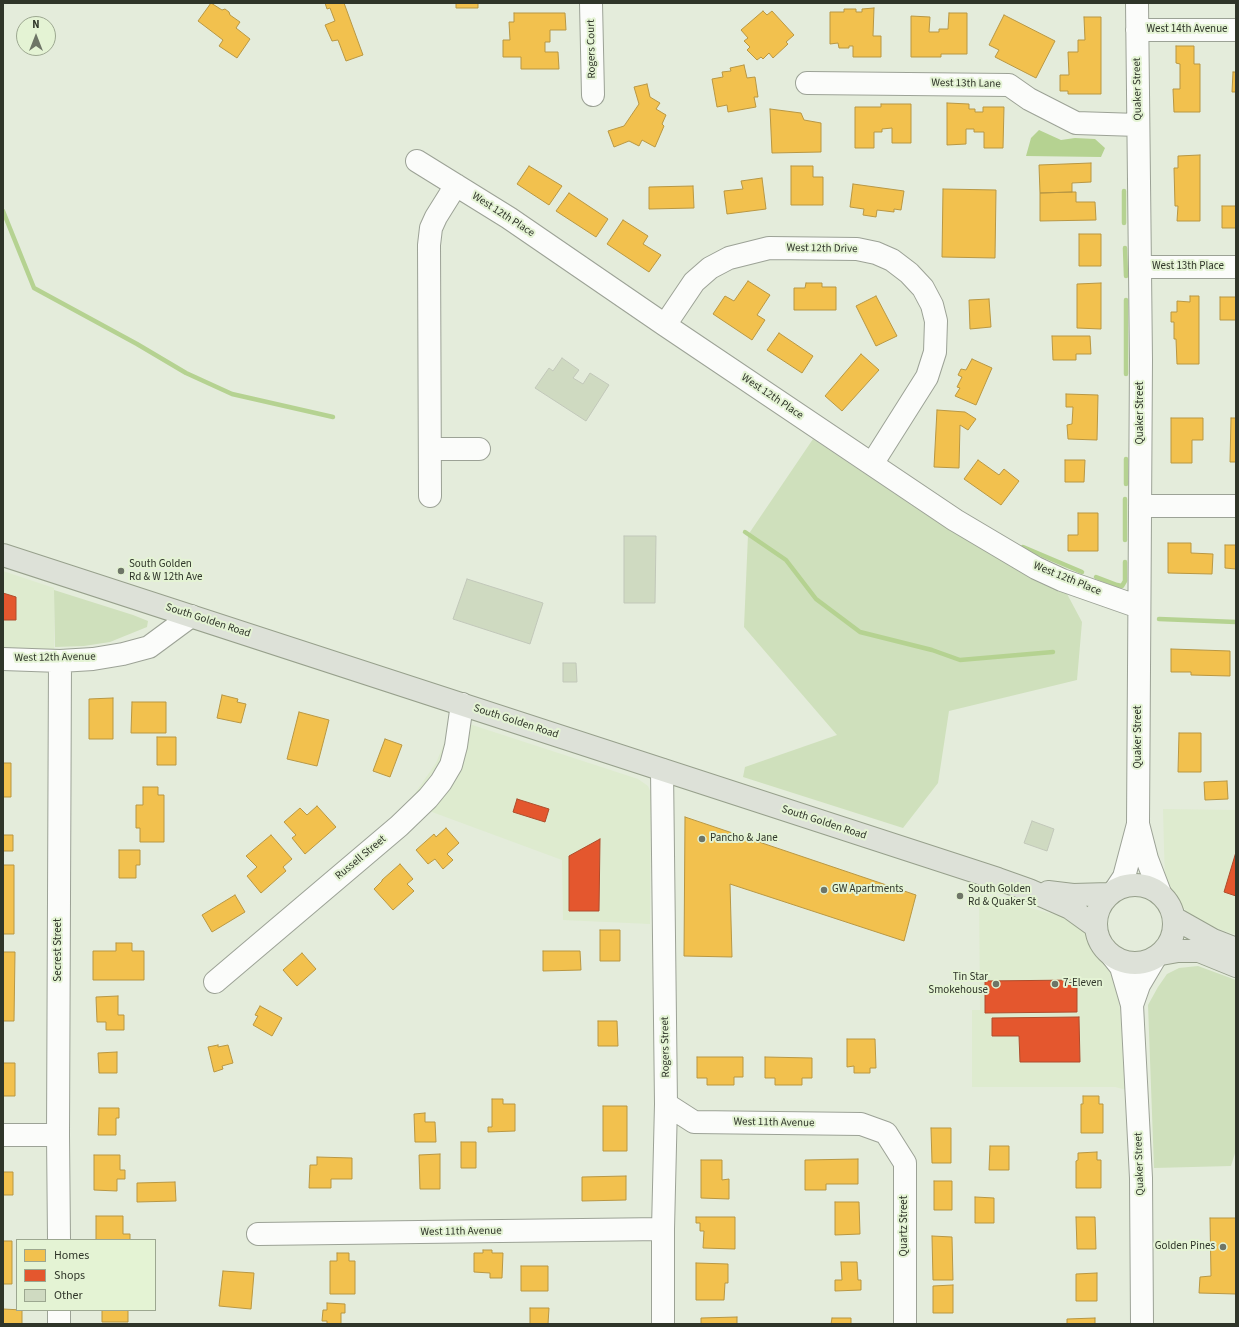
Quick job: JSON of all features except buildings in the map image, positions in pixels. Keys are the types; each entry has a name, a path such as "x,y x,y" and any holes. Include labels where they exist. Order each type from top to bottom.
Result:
{"main road":[{"name":"South Golden Road","path":"3,555 1029,890 1070,908 1095,926"},
{"path":"1158,956 1167,947 1172,938 1174,928 1172,909 1167,900 1160,893 1143,885 1134,884 1124,886 1112,892 1103,901 1098,909 1095,926 1098,938 1104,949 1113,957 1123,962 1134,964 1178,951 1199,952 1236,966"},
{"name":"South Golden Road","path":"1029,890 1073,895 1112,892"},
{"path":"1174,918 1213,940 1236,949"}],"street":[{"name":"Rogers Court","path":"591,3 593,95"},
{"name":"Quaker Street","path":"1112,892 1124,877 1138,824 1141,360 1137,3"},
{"name":"West 14th Avenue","path":"1137,30 1236,30"},
{"name":"West 13th Lane","path":"807,83 1009,85 1029,99 1076,123 1138,125"},
{"name":"West 12th Place","path":"418,161 509,218 665,325 956,520 1036,568 1062,580 1139,607"},
{"path":"430,496 429,245 431,228 436,217 456,185"},
{"name":"West 12th Drive","path":"665,325 694,282 710,268 729,258 769,248 857,249 876,253 892,260 909,272 923,288 932,305 936,321 935,352 927,377 872,464"},
{"name":"West 13th Place","path":"1140,267 1236,268"},
{"path":"430,449 479,449"},
{"path":"1140,506 1236,506"},
{"name":"West 12th Avenue","path":"3,659 60,661 94,659 123,654 149,647 191,616"},
{"name":"Secrest Street","path":"59,1239 60,661"},
{"name":"Russell Street","path":"215,982 399,826 428,798 441,782 451,765 456,746 462,704"},
{"name":"Rogers Street","path":"662,770 666,1104 663,1229 663,1324"},
{"name":"Quaker Street","path":"1138,824 1152,876 1160,893"},
{"name":"Quaker Street","path":"1132,1005 1139,985 1158,956"},
{"name":"Quaker Street","path":"1113,957 1121,967 1132,1005 1141,1178 1142,1324"},
{"name":"West 11th Avenue","path":"666,1104 694,1122 861,1124 886,1133"},
{"name":"Quartz Street","path":"886,1133 905,1163 905,1324"},
{"path":"3,1136 58,1135"},
{"name":"West 11th Avenue","path":"258,1234 663,1229"},
{"path":"59,1311 60,1324"}],"shaded area":[{"path":"1039,130 1061,140 1075,138 1095,139 1105,148 1101,157 1026,156 1031,138"},
{"path":"813,439 934,520 1066,592 1082,622 1077,680 949,711 938,783 903,828 743,777 745,767 837,735 744,627 748,535"},
{"path":"3,571 54,588 54,650 3,648"},
{"path":"54,590 133,615 148,621 147,627 110,642 84,646 55,647"},
{"path":"454,719 638,779 648,786 651,793 650,924 563,920 562,860 409,802 436,763"},
{"path":"1163,809 1236,810 1236,935 1193,920 1165,884"},
{"path":"979,894 1060,916 1084,932 1091,941 1098,955 1109,965 1118,988 1127,1090 1115,1087 972,1087 972,1010 980,1010"},
{"path":"1198,966 1236,980 1236,1150 1231,1166 1154,1168 1148,1005 1167,974 1179,968"}],"waterway":[{"path":"1124,191 1124,223"},
{"path":"3,211 34,288 137,344 186,373 232,394 333,417"},
{"path":"1125,248 1126,276"},
{"path":"1126,300 1126,374"},
{"path":"1126,459 1126,484"},
{"path":"1125,499 1125,540"},
{"path":"745,532 786,560 816,599 860,632 932,650 960,660 1053,652"},
{"path":"1023,547 1082,572"},
{"path":"1096,577 1122,586 1125,581 1125,562"},
{"path":"1159,619 1236,622"}],"place":[{"name":"South Golden Rd & W 12th Ave","path":"121,571"},
{"name":"Pancho & Jane","path":"702,839"},
{"name":"GW Apartments","path":"824,890"},
{"name":"South Golden Rd & Quaker St","path":"960,896"},
{"name":"Tin Star Smokehouse","path":"996,984"},
{"name":"7-Eleven","path":"1055,984"},
{"name":"Golden Pines","path":"1223,1247"}]}
